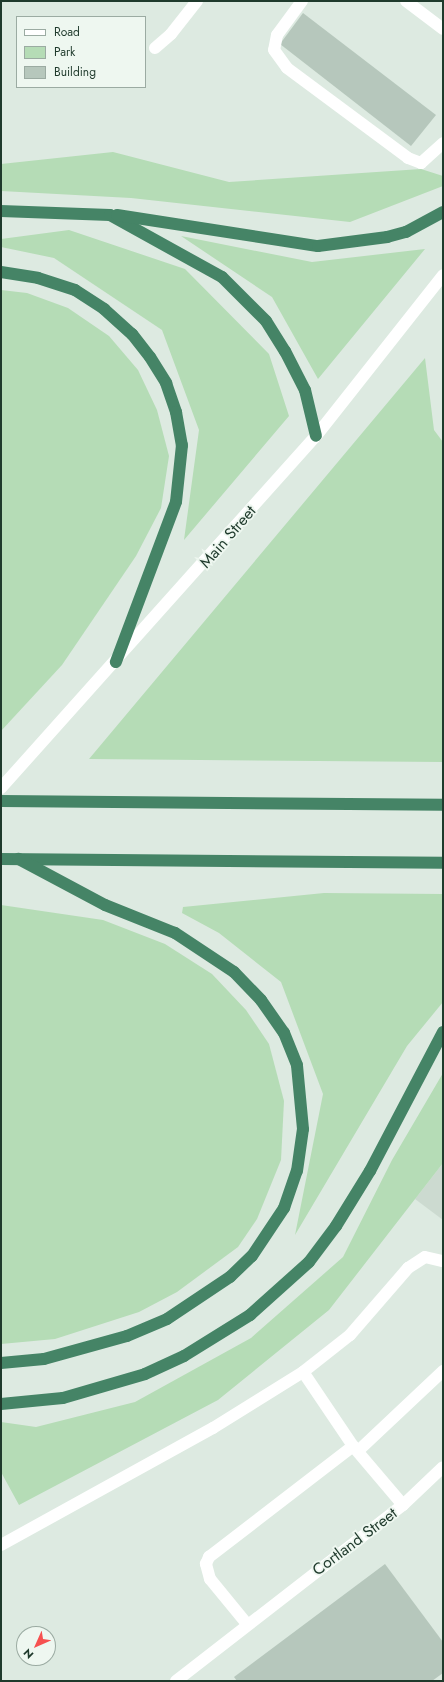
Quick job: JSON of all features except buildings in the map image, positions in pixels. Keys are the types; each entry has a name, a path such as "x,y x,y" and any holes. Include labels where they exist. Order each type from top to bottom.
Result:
{"highway":[{"path":"1,211 110,215 318,246 387,237 406,232 443,212"},
{"path":"110,215 200,262 242,295 285,351 305,390 316,436"},
{"path":"1,272 38,278 75,290 104,309 132,334 150,357 166,383 176,412 182,445 176,502 116,662"},
{"path":"1,800 443,805"},
{"path":"1,859 443,863"},
{"path":"1,1363 44,1359 127,1336 167,1319 230,1277 252,1256 284,1208 297,1171 303,1129 297,1065 284,1033 261,1000 234,972 175,933 105,905 19,859"},
{"path":"1,1404 63,1398 145,1374 184,1356 250,1315 309,1262 336,1226 370,1170 443,1032"}],"main road":[{"path":"155,48 171,34 197,1"},
{"path":"302,1 277,35 274,50 287,68 408,158 421,163 443,143"},
{"path":"406,1 443,30"},
{"name":"Main Street","path":"1,788 116,662 316,436 443,275"},
{"path":"1,1545 213,1428 303,1372 350,1335 408,1268 425,1257 443,1261"},
{"path":"246,1624 210,1579 206,1564 209,1557 355,1449 443,1371"},
{"name":"Cortland Street","path":"176,1681 246,1624 403,1505 355,1449 303,1372"},
{"path":"403,1505 443,1467"}],"shaded area":[{"path":"443,1163 443,1220 415,1199"}],"green space":[{"path":"113,152 229,182 421,169 443,176 443,186 350,222 131,198 1,191 1,164"},
{"path":"69,230 185,269 269,354 289,416 184,540 199,430 162,330 54,258 1,247 1,239"},
{"path":"181,236 312,262 425,249 318,379 272,297"},
{"path":"1,290 27,293 68,308 109,336 138,370 157,410 169,456 161,508 136,556 62,665 1,731"},
{"path":"425,358 434,430 443,442 443,762 89,759"},
{"path":"324,893 443,894 443,1002 407,1046 295,1235 323,1094 281,982 219,933 182,913 183,907"},
{"path":"1,905 103,920 165,944 212,974 246,1010 269,1044 284,1101 281,1160 257,1219 238,1247 177,1292 139,1312 55,1339 1,1344"},
{"path":"443,1073 443,1163 329,1310 218,1400 19,1505 1,1472 1,1422 36,1427 135,1402 251,1338 343,1257 392,1160"}]}
